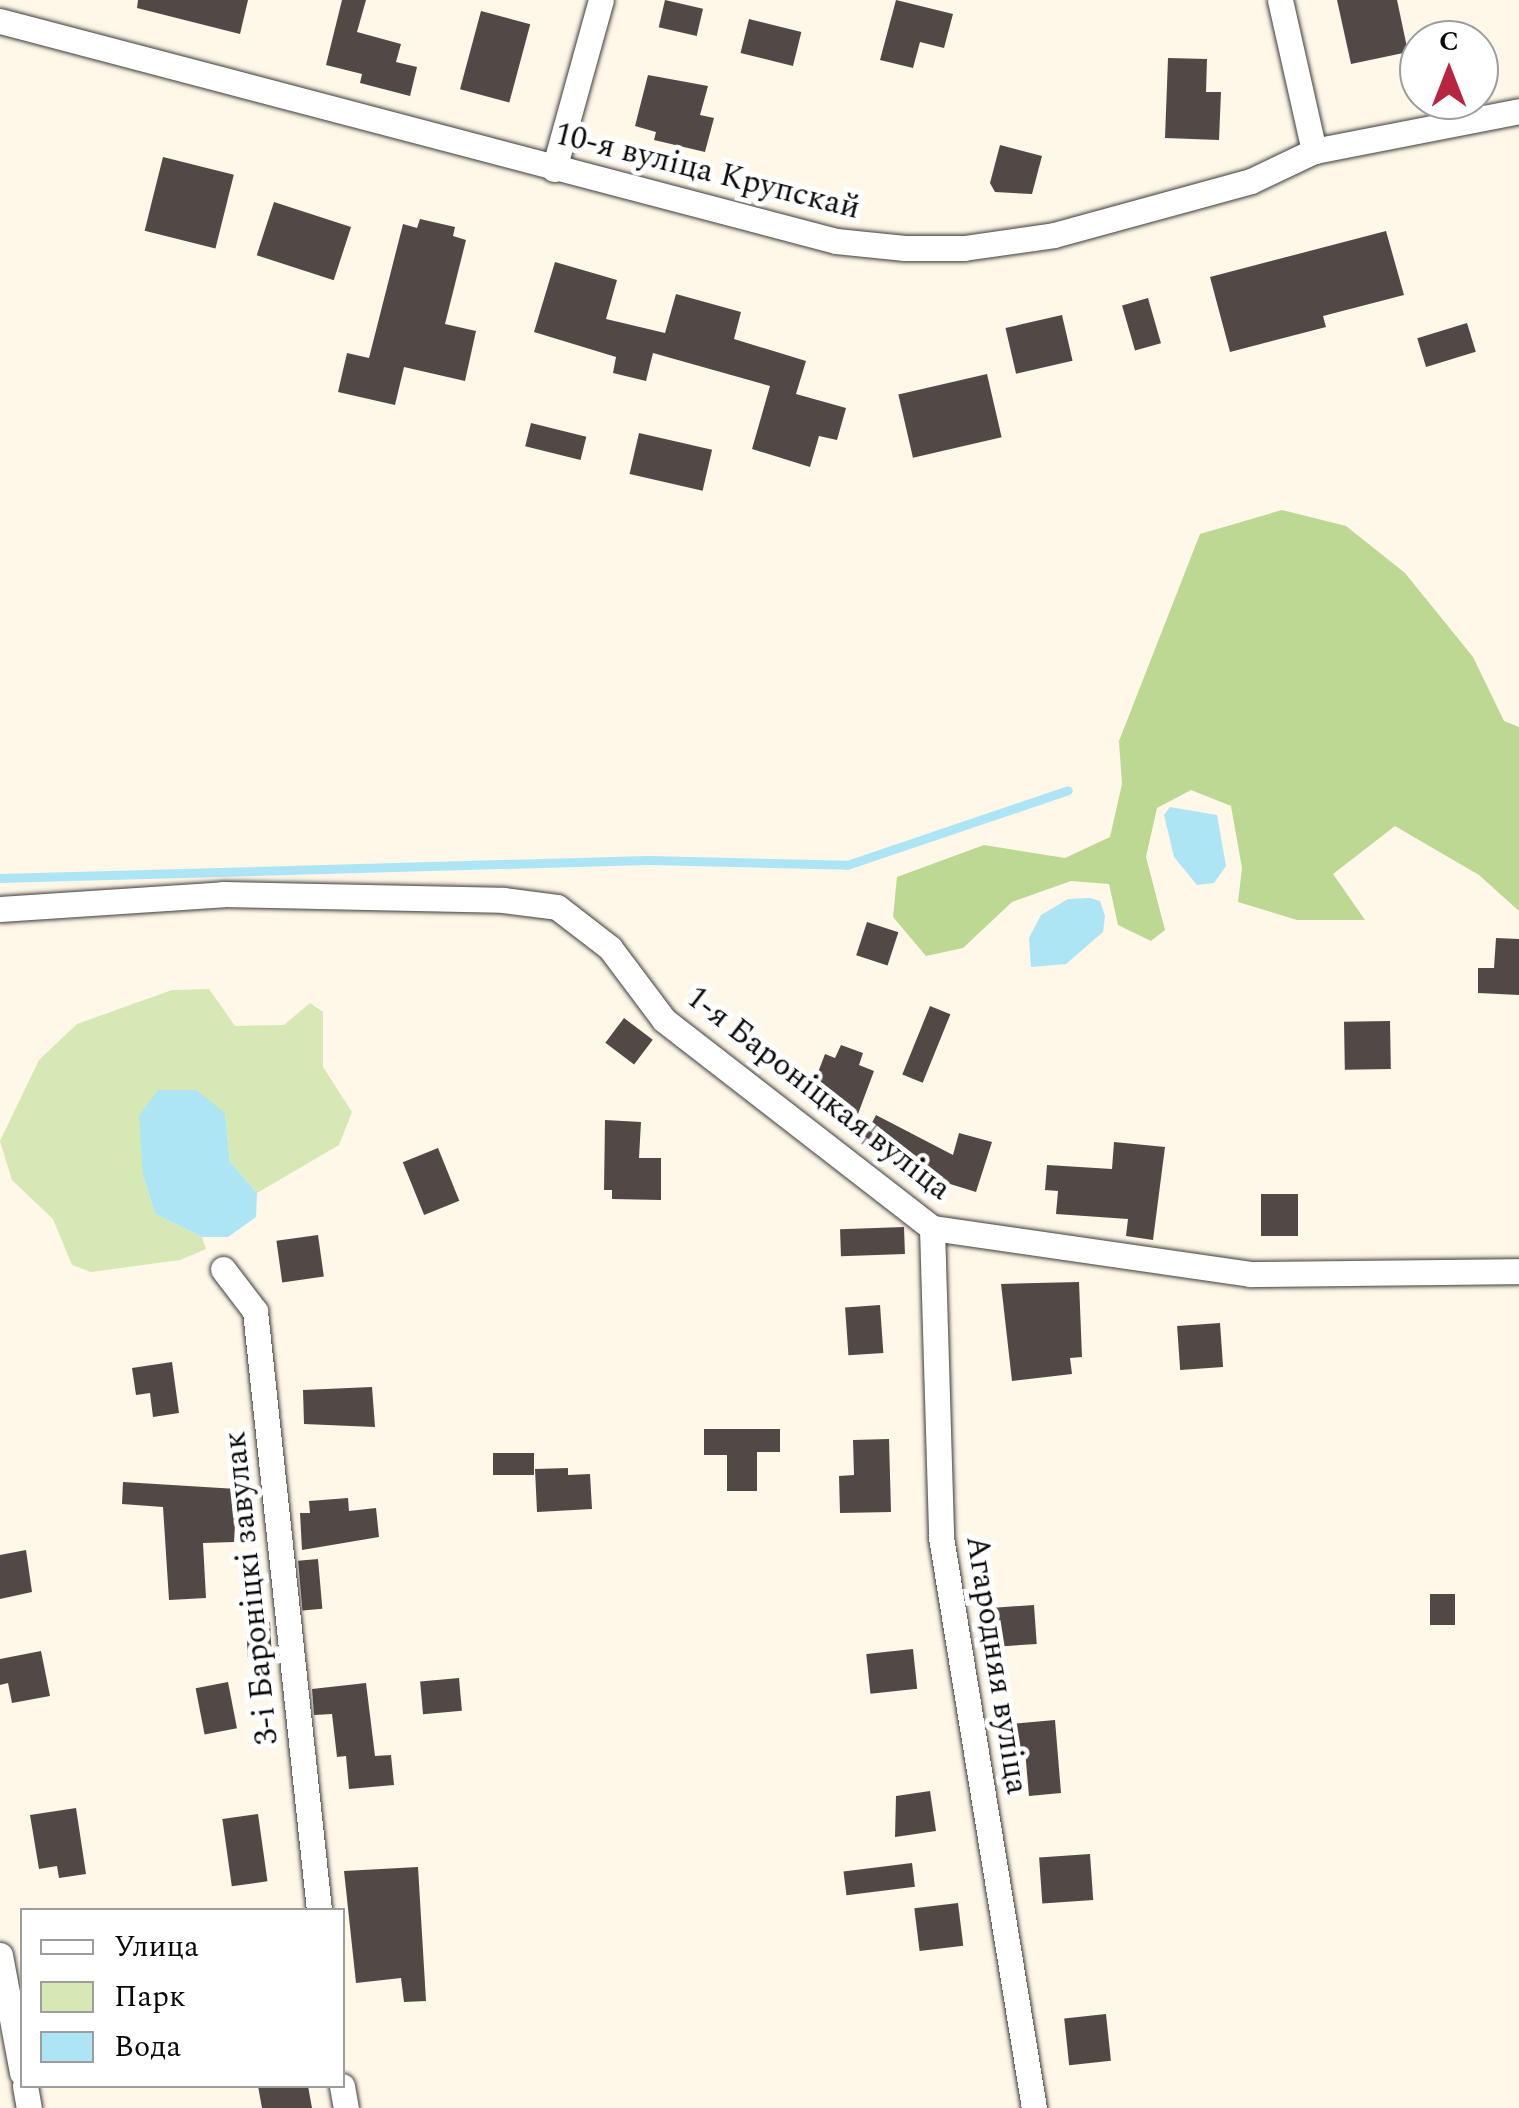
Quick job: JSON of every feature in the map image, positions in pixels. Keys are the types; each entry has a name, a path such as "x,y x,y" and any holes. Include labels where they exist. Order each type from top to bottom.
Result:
{"street":[{"path":"554,169 601,0"},
{"path":"1280,0 1314,152"},
{"name":"10-я вуліца Крупскай","path":"0,21 836,241 964,248 1054,235 1251,181 1314,152 1519,111"},
{"name":"1-я Бароніцкая вуліца","path":"0,909 223,894 503,900 558,908 610,948 664,1020 932,1228 1250,1274 1519,1271"},
{"name":"Агародняя вуліца","path":"932,1228 941,1537 1034,2108"},
{"name":"3-і Бароніцкі завулак","path":"223,1269 255,1311 319,1908"},
{"path":"0,1954 20,2063"}],"green space":[{"path":"1282,510 1346,526 1405,573 1473,657 1504,721 1519,727 1519,911 1479,875 1395,826 1333,874 1365,920 1297,920 1238,902 1242,868 1231,806 1191,790 1157,808 1146,857 1165,930 1151,941 1118,925 1109,884 1071,881 1012,902 963,948 926,956 893,917 897,877 984,845 1065,858 1110,837 1122,784 1119,741 1200,534"},
{"path":"209,989 235,1026 284,1025 310,1003 323,1012 323,1067 352,1112 339,1145 257,1193 230,1162 225,1113 143,1175 155,1214 202,1237 206,1249 180,1260 91,1272 72,1265 53,1219 12,1180 0,1141 39,1060 77,1024 172,990"}],"water":[{"path":"1170,807 1217,815 1226,866 1214,883 1197,885 1174,857 1164,815"},
{"path":"1068,899 1100,901 1105,916 1103,932 1066,964 1031,967 1029,938 1041,915"},
{"path":"158,1090 196,1090 225,1113 230,1162 257,1193 256,1217 228,1237 202,1237 155,1214 143,1175 139,1116"}],"building":[{"path":"138,0 248,0 240,34 137,8"},
{"path":"342,0 366,0 357,32 401,44 396,62 417,67 410,96 360,83 362,74 326,65"},
{"path":"665,0 703,9 697,36 659,27"},
{"path":"896,0 953,14 944,48 920,42 913,68 880,60"},
{"path":"1337,0 1397,0 1401,20 1399,54 1351,64"},
{"path":"481,11 530,24 509,102 460,89"},
{"path":"749,19 801,32 793,66 741,53"},
{"path":"1168,58 1207,59 1206,92 1221,92 1219,140 1165,138"},
{"path":"648,75 708,86 700,115 714,118 705,152 654,140 656,132 635,126"},
{"path":"1000,145 1042,156 1032,194 995,192 990,183"},
{"path":"163,157 234,175 215,248 145,231"},
{"path":"274,202 351,227 334,280 257,255"},
{"path":"420,219 455,227 453,236 466,240 445,324 476,331 465,381 404,367 395,405 338,392 347,353 369,358 403,224 417,228"},
{"path":"1386,231 1404,295 1323,316 1326,327 1230,352 1210,277"},
{"path":"555,262 617,280 606,319 665,333 676,294 741,312 734,339 806,361 796,394 846,408 837,440 819,436 810,467 752,449 770,386 653,353 646,381 613,373 616,357 534,332"},
{"path":"1148,298 1161,343 1135,351 1122,305"},
{"path":"1062,315 1073,361 1016,374 1005,328"},
{"path":"1467,323 1476,352 1426,367 1417,338"},
{"path":"987,374 1002,437 913,458 898,394"},
{"path":"531,423 586,437 581,460 525,446"},
{"path":"639,433 712,450 703,491 630,474"},
{"path":"867,922 898,932 888,965 856,955"},
{"path":"1496,938 1519,939 1519,995 1478,993 1478,968 1494,968"},
{"path":"930,1006 950,1014 923,1083 902,1075"},
{"path":"624,1018 653,1040 634,1064 605,1043"},
{"path":"1390,1021 1391,1069 1345,1070 1344,1022"},
{"path":"841,1045 863,1053 859,1065 874,1071 858,1114 809,1096 825,1054 835,1058"},
{"path":"876,1115 953,1155 959,1133 992,1142 976,1192 921,1175 861,1144"},
{"path":"605,1120 641,1122 639,1158 661,1158 661,1200 612,1199 612,1190 604,1190"},
{"path":"1114,1142 1165,1147 1153,1240 1126,1236 1128,1219 1056,1214 1058,1191 1045,1190 1047,1165 1112,1169"},
{"path":"438,1148 459,1201 424,1215 403,1162"},
{"path":"1261,1194 1298,1194 1298,1236 1261,1236"},
{"path":"904,1227 905,1254 841,1256 840,1229"},
{"path":"318,1235 324,1277 282,1282 276,1241"},
{"path":"1079,1282 1082,1357 1070,1358 1072,1374 1012,1381 1001,1284"},
{"path":"880,1305 883,1353 848,1355 845,1307"},
{"path":"1220,1323 1223,1367 1180,1370 1177,1326"},
{"path":"172,1362 179,1413 153,1417 150,1393 136,1395 132,1368"},
{"path":"372,1387 375,1427 304,1424 303,1390"},
{"path":"704,1429 780,1429 780,1452 757,1452 757,1491 727,1491 727,1455 704,1455"},
{"path":"889,1439 891,1512 840,1513 839,1476 854,1475 853,1440"},
{"path":"493,1453 534,1453 534,1475 493,1475"},
{"path":"568,1468 568,1475 590,1474 592,1509 537,1512 535,1469"},
{"path":"123,1482 237,1489 234,1542 203,1543 206,1598 169,1600 163,1507 122,1504"},
{"path":"348,1498 349,1511 376,1508 379,1537 302,1550 300,1513 310,1513 309,1501"},
{"path":"26,1550 32,1592 0,1599 0,1555"},
{"path":"318,1559 322,1609 302,1611 298,1561"},
{"path":"1430,1594 1455,1594 1455,1625 1430,1625"},
{"path":"1034,1605 1037,1644 997,1647 994,1608"},
{"path":"270,1622 272,1656 248,1657 246,1623"},
{"path":"913,1649 917,1689 870,1694 866,1654"},
{"path":"41,1651 50,1696 12,1703 8,1683 0,1685 0,1659"},
{"path":"459,1678 462,1711 423,1714 420,1681"},
{"path":"228,1682 237,1728 205,1734 196,1688"},
{"path":"366,1683 375,1756 391,1755 394,1785 349,1789 346,1756 337,1757 332,1714 314,1715 312,1689"},
{"path":"1055,1720 1061,1793 1029,1796 1025,1750 1001,1752 998,1725"},
{"path":"930,1791 936,1831 895,1837 896,1796"},
{"path":"76,1808 86,1874 59,1878 57,1866 39,1869 30,1815"},
{"path":"258,1814 267,1881 232,1886 222,1819"},
{"path":"1090,1854 1093,1900 1042,1903 1039,1858"},
{"path":"912,1863 915,1887 846,1895 844,1871"},
{"path":"418,1867 426,2001 404,2002 401,1978 356,1983 344,1871"},
{"path":"958,1903 963,1946 920,1951 914,1908"},
{"path":"1106,2014 1111,2061 1069,2065 1064,2018"},
{"path":"258,2088 308,2088 312,2108 262,2108"}],"waterway":[{"path":"0,878 648,860 847,865 1068,790"}]}
